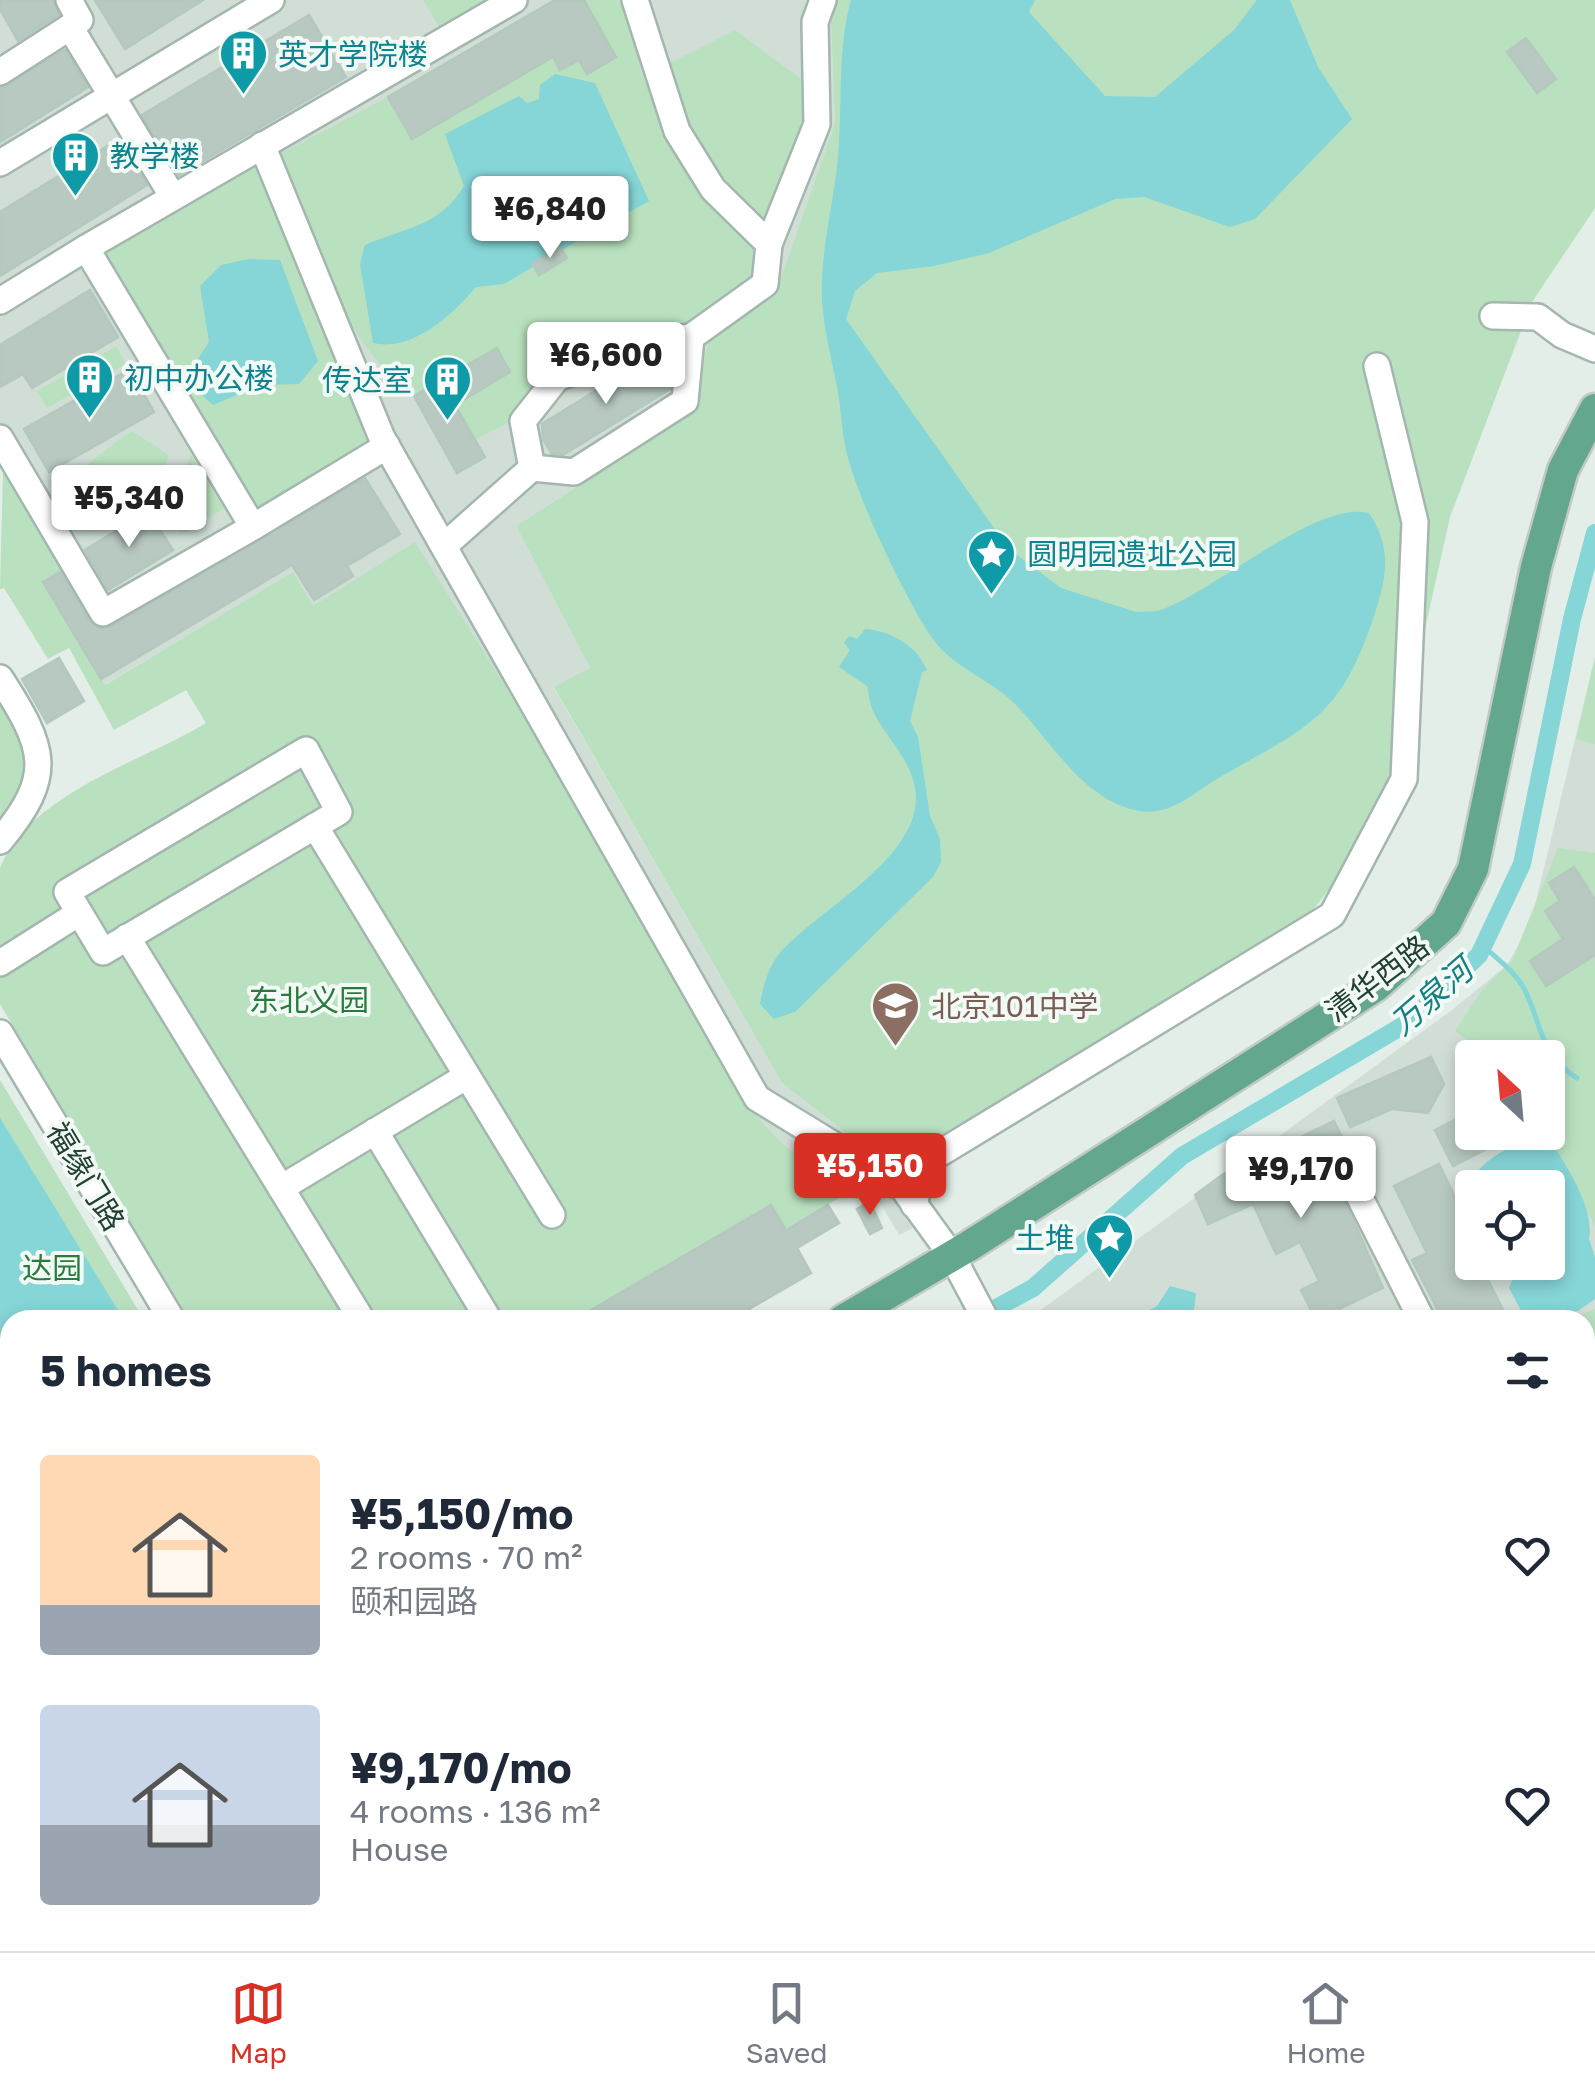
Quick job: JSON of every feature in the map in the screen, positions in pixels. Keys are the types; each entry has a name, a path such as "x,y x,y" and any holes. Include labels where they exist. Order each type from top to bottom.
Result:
{"main road":[{"name":"清华西路","path":"860,1310 952,1256 1376,986 1446,922 1473,869 1536,567 1563,470 1595,408"}],"street":[{"path":"0,72 80,20 69,0"},
{"path":"0,163 271,0"},
{"path":"0,302 514,0"},
{"path":"635,0 677,130 713,190 769,244"},
{"path":"532,468 523,421 557,378 658,340 691,337 765,284 769,244 817,124 815,22 823,0"},
{"path":"70,27 173,197"},
{"path":"262,146 387,446 757,1098 902,1188 952,1256 980,1308"},
{"path":"86,248 253,528"},
{"path":"1493,316 1538,317 1590,351 1595,349"},
{"path":"444,546 532,468 574,472 685,401 691,337"},
{"path":"914,1205 924,1163 1332,915 1404,779 1414,522 1377,366"},
{"path":"0,438 104,613 387,446"},
{"path":"0,678 27,726 41,771 30,806 0,841"},
{"path":"306,750 340,812 316,826 103,952 67,892 306,750"},
{"path":"316,826 552,1215"},
{"path":"0,964 79,913"},
{"path":"127,937 356,1310"},
{"name":"福缘门路","path":"0,1033 166,1310"},
{"path":"281,1188 467,1076"},
{"path":"375,1131 483,1310"},
{"path":"1354,1184 1417,1310"}],"shaded area":[{"path":"0,0 830,0 835,123 778,286 710,334 690,414 516,526 590,668 554,688 782,1083 860,1144 903,1167 938,1215 899,1235 881,1204 858,1187 825,1177 776,1140 737,1089 313,607 293,573 104,685 43,582 62,570 0,466"},
{"path":"1595,657 1595,1310 1041,1310 1452,1010 1507,965 1530,926"}],"green space":[{"path":"423,0 514,0 447,40"},
{"path":"584,0 619,0 634,28 641,72 694,184 759,253 757,279 689,330 551,370 512,421 475,440 442,381 414,396 366,346 316,254 278,155 388,97 413,139 553,57 560,70 579,60 587,73 616,57"},
{"name":"圆明园遗址公园","path":"830,0 1595,0 1595,208 1532,302 1450,517 1391,782 1355,856 1298,929 903,1167 860,1144 782,1083 554,687 590,668 516,526 690,414 710,334 778,286 835,123"},
{"path":"735,30 812,87 813,123 772,221 760,227 714,180 662,67"},
{"path":"255,149 373,438 246,516 86,248"},
{"path":"116,346 126,364 47,408 37,391"},
{"path":"132,431 169,455 158,484 93,531 78,526 58,490"},
{"path":"191,455 224,508 180,535 173,502"},
{"name":"东北义园","path":"3,471 62,571 44,583 105,685 293,572 313,606 415,542 519,708 737,1089 789,1149 820,1171 858,1187 785,1229 771,1205 591,1310 183,1310 0,1004 0,868 15,842 61,799 206,723 186,690 114,730 69,648 48,659 4,588 0,589"},
{"path":"1595,657 1595,744 1576,739"},
{"path":"0,678 41,771 0,841"},
{"path":"1558,848 1595,853 1595,1225 1551,1150 1565,1150 1565,1040 1467,1040 1455,1031 1482,990 1512,961"},
{"name":"达园","path":"0,1080 138,1310 0,1310"}],"water":[{"path":"851,0 1035,0 1029,12 1105,96 1155,97 1234,30 1257,0 1290,0 1318,67 1352,119 1255,219 1230,227 1144,197 1115,199 989,253 934,266 877,273 855,291 846,319 1009,549 1061,588 1136,612 1158,611 1321,520 1347,513 1369,513 1384,550 1382,586 1362,648 1335,697 1279,744 1170,807 1147,812 1134,810 1099,793 1069,767 1007,696 939,647 907,596 860,493 844,441 822,291 838,160 842,53"},
{"path":"555,74 595,83 649,201 608,224 579,224 579,240 504,284 476,287 455,309 417,337 403,342 373,343 360,264 365,245 432,218 454,200 464,186 445,134 519,96 527,103 539,99 540,85"},
{"path":"249,259 280,260 318,361 299,384 260,385 213,405 195,389 194,365 209,342 200,286 221,265"},
{"path":"865,629 902,641 927,670 922,672 910,721 918,737 930,816 940,839 941,862 933,877 795,1012 774,1019 760,1004 775,959 887,859 904,836 914,813 913,778 873,712 867,686 839,667 850,650 844,643 849,636 857,639"},
{"path":"0,1118 118,1310 0,1310"},
{"path":"1556,1150 1577,1186 1588,1214 1589,1239 1595,1257 1595,1299 1579,1310 1521,1310 1509,1288 1512,1280 1565,1280 1565,1170 1479,1170 1502,1152"},
{"path":"1170,1286 1196,1293 1194,1310 1150,1310"}],"building":[{"path":"0,0 53,0 59,15 18,41 0,9"},
{"path":"95,0 203,0 125,49"},
{"path":"555,0 584,0 616,57 587,74 579,60 560,70 553,57 412,139 388,97"},
{"name":"英才学院楼","path":"309,15 346,77 179,175 142,115"},
{"path":"1526,38 1556,79 1537,93 1507,52"},
{"name":"教学楼","path":"65,50 88,87 0,142 0,88"},
{"name":"教学楼","path":"119,139 147,185 0,276 0,212"},
{"path":"560,247 567,258 539,275 532,264"},
{"path":"90,290 118,337 32,388 23,374 0,387 0,345"},
{"name":"传达室","path":"497,348 510,372 455,405 485,457 457,473 414,396"},
{"path":"660,357 671,375 670,389 563,455 552,454 543,439 542,424 638,365"},
{"name":"初中办公楼","path":"130,369 154,412 49,472 24,429"},
{"path":"365,478 400,534 347,566 353,576 314,600 292,565 101,679 43,582 60,572 90,622 102,629 110,627"},
{"path":"148,511 173,550 108,590 85,550"},
{"path":"59,658 84,701 47,723 22,679"},
{"path":"1574,867 1595,900 1595,955 1546,986 1530,961 1563,939 1545,911 1560,901 1549,883"},
{"path":"1431,1057 1444,1084 1428,1113 1392,1109 1350,1127 1337,1098"},
{"path":"1455,1120 1455,1150 1485,1150 1453,1166 1435,1130"},
{"path":"1334,1121 1344,1141 1276,1175 1290,1205 1337,1183 1383,1288 1337,1310 1311,1310 1301,1290 1319,1281 1300,1242 1276,1254 1253,1204 1208,1224 1195,1195 1222,1175"},
{"path":"1439,1164 1455,1197 1455,1280 1488,1280 1503,1310 1438,1310 1412,1260 1427,1253 1394,1186"},
{"path":"870,1202 882,1228 870,1234 857,1209"},
{"path":"771,1205 786,1230 828,1205 839,1223 797,1248 811,1273 747,1310 591,1310"}],"waterway":[{"name":"万泉河","path":"992,1310 1033,1288 1182,1156 1409,1022 1479,955 1522,864 1572,619 1595,533"},
{"path":"1483,946 1522,985 1554,1058 1577,1078"}],"place":[{"name":"英才学院楼","path":"243,96"},
{"name":"教学楼","path":"75,198"},
{"name":"初中办公楼","path":"89,420"},
{"name":"传达室","path":"447,422"},
{"name":"圆明园遗址公园","path":"992,596"},
{"name":"北京101中学","path":"896,1048"},
{"name":"土堆","path":"1110,1280"}]}
